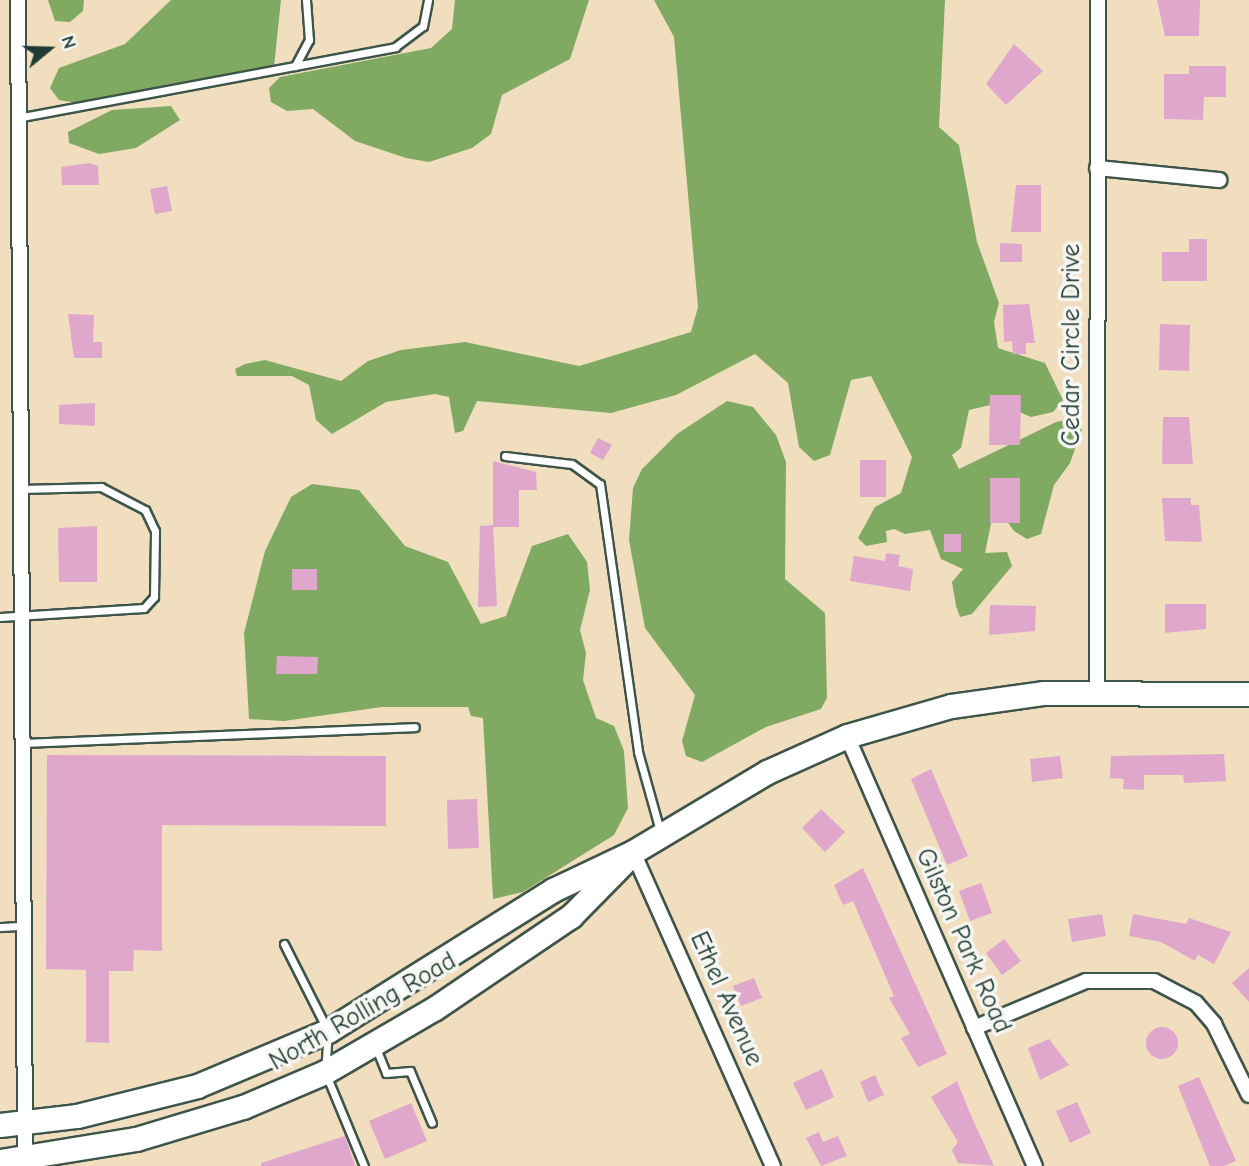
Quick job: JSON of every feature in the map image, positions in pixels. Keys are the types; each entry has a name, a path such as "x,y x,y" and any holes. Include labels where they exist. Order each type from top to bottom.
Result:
{"main road":[{"name":"North Rolling Road","path":"11,1124 197,1086 328,1031 553,890 633,852 732,791 847,736 951,706 1097,690 1249,694"},
{"name":"North Rolling Road","path":"0,1161 199,1122 325,1072 374,1044 571,916 633,852"}],"street":[{"path":"18,0 16,118 19,926 11,1124 25,1158"},
{"name":"Cedar Circle Drive","path":"1097,690 1098,0"},
{"path":"1097,167 1219,180"},
{"name":"Gilston Park Road","path":"847,736 1035,1166"},
{"name":"Ethel Avenue","path":"633,852 773,1166"},
{"path":"974,1028 1086,981 1154,981 1196,1003 1214,1024 1249,1095"}],"lane":[{"path":"295,66 309,40 306,0"},
{"path":"16,118 295,66 407,42 423,26 428,0"},
{"path":"505,456 572,464 600,484 638,752 662,835"},
{"path":"0,617 19,618 151,604 155,531 145,510 101,487 17,489"},
{"path":"19,743 415,727"},
{"path":"0,927 19,926"},
{"path":"284,944 328,1031 325,1072 364,1166"},
{"path":"374,1044 386,1073 410,1071 432,1123"}],"green space":[{"path":"48,0 84,0 83,11 70,22 55,21"},
{"path":"171,0 281,0 274,67 77,103 59,100 50,88 59,68 125,44"},
{"path":"455,0 589,0 570,59 502,95 491,134 472,148 429,162 406,158 355,141 313,109 287,111 271,102 269,88 280,77 431,48 452,29"},
{"path":"654,0 945,0 939,127 959,145 977,242 999,303 994,322 998,348 1045,363 1063,400 1053,412 1031,417 999,403 969,410 961,448 952,455 959,469 1056,422 1072,419 1082,430 1070,463 1054,485 1041,534 1027,539 1014,531 995,504 985,553 1007,552 1012,566 972,614 960,617 956,606 952,582 963,569 941,559 930,530 905,534 894,529 886,531 887,542 866,546 858,538 875,507 901,493 912,457 871,376 851,380 830,455 814,461 799,447 788,383 755,354 676,395 611,413 477,401 463,431 455,433 449,397 435,394 386,402 332,434 316,420 309,385 292,376 237,376 235,369 265,360 341,381 368,361 401,350 465,342 579,366 691,332 698,307 674,37"},
{"path":"171,106 180,120 136,148 99,154 69,143 68,132 112,110"},
{"path":"727,401 753,407 776,435 786,462 785,579 825,613 827,698 821,709 766,727 702,762 686,756 682,741 695,695 645,628 629,540 633,488 642,469 677,434"},
{"path":"312,484 359,490 405,546 448,562 481,624 506,616 532,546 568,534 587,562 590,590 580,630 586,653 583,680 596,718 614,726 624,751 628,808 614,835 523,892 493,899 483,718 471,716 468,707 382,707 284,721 249,719 244,633 265,551 291,497"}],"building":[{"path":"1157,0 1200,0 1199,36 1165,36"},
{"path":"1014,44 1043,71 1006,105 986,84"},
{"path":"1189,66 1226,66 1226,97 1204,97 1203,120 1164,119 1164,74 1189,74"},
{"path":"89,163 98,166 99,185 62,185 61,167"},
{"path":"1016,185 1041,185 1041,232 1011,232"},
{"path":"167,186 172,211 155,214 150,189"},
{"path":"1189,239 1207,239 1207,281 1162,281 1162,252 1189,252"},
{"path":"1000,243 1022,244 1022,262 1000,262"},
{"path":"1029,304 1035,343 1026,343 1026,354 1013,354 1012,341 1004,342 1003,305"},
{"path":"68,314 94,315 93,342 102,342 102,358 74,358"},
{"path":"1160,324 1190,325 1189,371 1159,370"},
{"path":"990,395 1021,395 1020,445 989,445"},
{"path":"95,403 95,426 59,424 59,405"},
{"path":"1163,417 1189,417 1193,464 1162,464"},
{"path":"598,438 612,445 603,460 590,453"},
{"path":"860,460 886,460 886,497 860,497"},
{"path":"493,461 536,472 537,490 519,490 519,527 493,527"},
{"path":"990,478 1020,478 1020,523 990,523"},
{"path":"1162,498 1191,498 1191,505 1199,505 1202,542 1165,541"},
{"path":"493,525 497,606 478,607 480,526"},
{"path":"97,526 97,582 59,582 58,528"},
{"path":"944,534 961,534 961,552 944,552"},
{"path":"886,553 900,555 898,566 913,569 910,591 850,581 854,556 885,561"},
{"path":"292,569 317,569 317,590 292,590"},
{"path":"1165,604 1206,604 1206,629 1165,633"},
{"path":"990,605 1036,606 1035,631 989,635"},
{"path":"277,656 318,657 317,674 276,674"},
{"path":"1224,754 1226,781 1184,783 1183,775 1144,775 1144,790 1123,789 1124,779 1110,778 1111,756"},
{"path":"47,755 386,756 386,826 162,825 162,951 134,950 133,971 109,971 109,1043 86,1042 86,970 46,969"},
{"path":"1060,756 1063,778 1032,782 1030,759"},
{"path":"931,769 968,856 947,865 911,779"},
{"path":"477,799 479,848 448,849 447,800"},
{"path":"821,809 845,832 825,852 802,828"},
{"path":"863,868 947,1054 918,1067 901,1038 910,1034 889,998 894,996 853,901 843,905 834,885"},
{"path":"981,883 992,913 970,921 959,891"},
{"path":"1102,914 1106,936 1072,942 1068,919"},
{"path":"1133,914 1186,924 1189,918 1231,932 1214,964 1198,955 1195,961 1161,942 1129,936"},
{"path":"1004,939 1021,961 1002,975 986,953"},
{"path":"1249,968 1249,1002 1232,983"},
{"path":"754,978 762,998 741,1006 733,986"},
{"path":"1162,1027 1174,1031 1178,1043 1174,1055 1162,1059 1150,1055 1146,1043 1150,1031"},
{"path":"1049,1039 1069,1065 1040,1080 1028,1048"},
{"path":"822,1069 834,1097 806,1110 793,1083"},
{"path":"875,1075 884,1095 868,1102 860,1082"},
{"path":"1199,1077 1236,1161 1224,1166 1210,1166 1178,1086"},
{"path":"957,1081 994,1166 958,1163 952,1150 958,1142 931,1097"},
{"path":"1077,1102 1091,1133 1070,1143 1056,1111"},
{"path":"411,1103 427,1141 385,1159 369,1121"},
{"path":"819,1132 823,1142 838,1136 847,1156 821,1166 806,1138"},
{"path":"345,1136 355,1166 261,1166 261,1163"}]}
